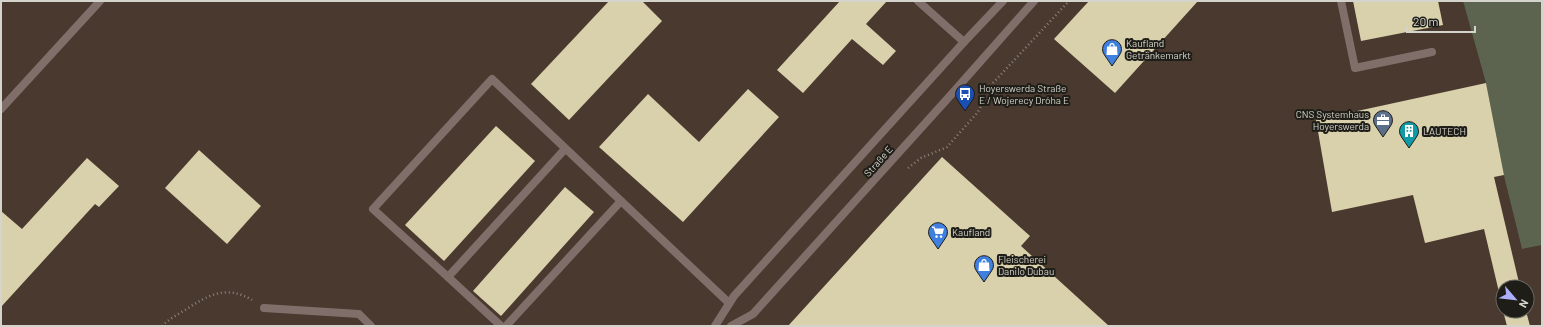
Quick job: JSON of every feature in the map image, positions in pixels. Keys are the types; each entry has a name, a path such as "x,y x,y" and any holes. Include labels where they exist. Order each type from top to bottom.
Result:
{"street":[{"path":"1,109 100,1"},
{"path":"918,1 964,42"},
{"name":"Straße E","path":"715,326 740,290 964,42 1003,1"},
{"name":"Straße E","path":"731,326 754,314 959,87 1034,1"},
{"path":"1341,1 1355,68 1432,52"},
{"path":"501,326 373,208 492,79 729,304"},
{"path":"448,277 565,149"},
{"path":"506,326 621,201"},
{"path":"264,308 359,314 371,326"}],"path":[{"path":"905,170 921,158 947,147 978,112 993,82 1069,1"},
{"path":"162,326 206,296 226,292 245,296 264,308"}],"shaded area":[{"path":"1,1 1463,1 1486,83 1504,175 1522,249 1542,245 1542,326 1,326"}],"green space":[{"path":"1463,1 1542,1 1542,245 1522,249 1505,180 1486,83"}],"building":[{"path":"609,1 642,1 662,21 569,120 531,84"},
{"path":"840,1 887,1 866,24 896,51 883,65 852,39 803,93 777,70"},
{"name":"Kaufland Getränkemarkt","path":"1089,1 1198,1 1115,93 1054,39"},
{"path":"1353,1 1438,1 1443,25 1361,41"},
{"name":"LAUTECH","path":"1486,83 1504,175 1494,177 1518,279 1496,279 1484,229 1425,243 1413,195 1332,212 1316,120"},
{"path":"748,89 779,117 683,222 599,147 648,94 699,142"},
{"path":"496,126 535,161 444,261 405,225"},
{"path":"199,150 261,206 227,244 165,188"},
{"name":"Kaufland","path":"942,157 1030,236 1021,246 1109,326 788,326"},
{"path":"87,158 119,186 99,207 95,204 1,307 1,211 22,229"},
{"path":"565,187 594,212 501,316 473,291"},
{"path":"1505,319 1528,319 1530,326 1507,326"}],"place":[{"name":"Kaufland Getränkemarkt","path":"1112,66"},
{"name":"Hoyerswerda Straße E / Wojerecy Dróha E","path":"965,111"},
{"name":"CNS Systemhaus Hoyerswerda","path":"1383,137"},
{"name":"LAUTECH","path":"1409,148"},
{"name":"Kaufland","path":"938,249"},
{"name":"Fleischerei Danilo Dubau","path":"984,282"}]}
